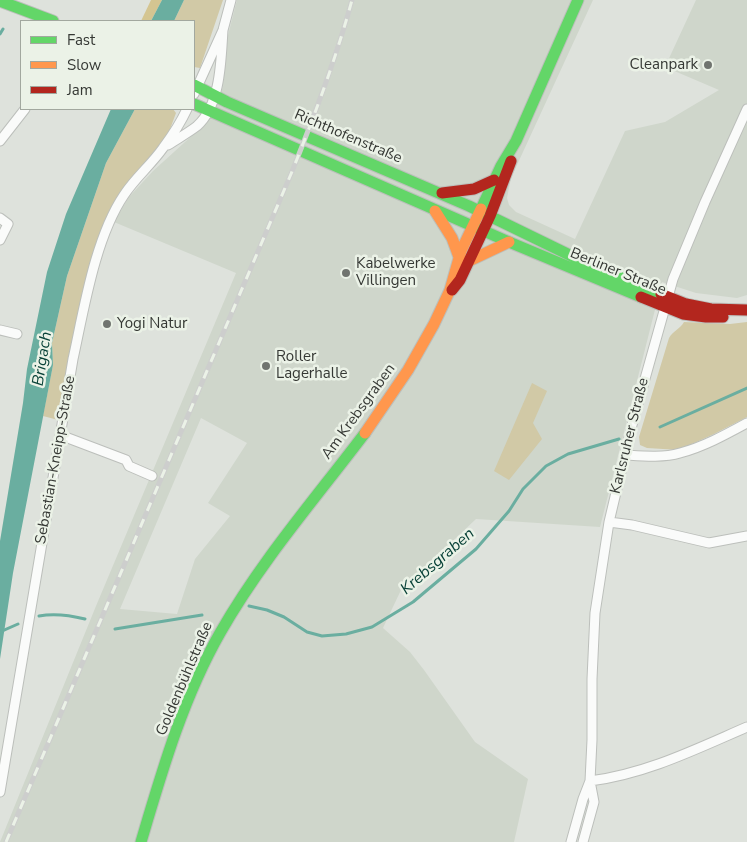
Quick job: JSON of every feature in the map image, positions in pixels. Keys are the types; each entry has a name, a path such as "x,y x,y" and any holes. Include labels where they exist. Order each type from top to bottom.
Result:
{"street":[{"name":"Sebastian-Kneipp-Straße","path":"163,148 198,125 208,111 219,79 223,30 231,0"},
{"name":"Am Krebsgraben","path":"485,214 494,180 504,158 516,141 578,0"},
{"path":"4,3 26,20"},
{"path":"4,3 50,20"},
{"name":"Sebastian-Kneipp-Straße","path":"195,89 223,30"},
{"name":"Richthofenstraße","path":"195,89 485,214"},
{"name":"Richthofenstraße","path":"195,104 478,229"},
{"name":"Karlsruher Straße","path":"583,842 594,802 590,781 595,613 609,522 632,425 673,279 747,109"},
{"path":"0,141 23,110"},
{"name":"Sebastian-Kneipp-Straße","path":"0,792 73,360 103,238 124,194 163,148 186,110"},
{"name":"Am Krebsgraben","path":"281,541 386,404 425,341 512,160 516,141"},
{"path":"441,194 474,189 494,180"},
{"path":"434,209 464,259 509,242"},
{"name":"Berliner Straße","path":"485,214 667,302"},
{"path":"0,218 8,224 0,240"},
{"name":"Berliner Straße","path":"478,229 667,302 747,312"},
{"path":"0,330 17,334"},
{"path":"625,455 678,454 714,441 747,423"},
{"path":"60,435 126,460 129,466 152,476"},
{"path":"609,522 632,525 709,543 747,536"},
{"name":"Goldenbühlstraße","path":"141,842 166,764 202,669 235,606 281,541"},
{"path":"590,781 607,779 661,764 747,727"},
{"name":"Karlsruher Straße","path":"572,842 583,799 590,781"}],"shaded area":[{"path":"151,0 162,0 152,20 141,20"},
{"path":"184,0 223,0 200,68 195,67 195,20 174,20"},
{"path":"237,0 593,0 511,178 507,198 509,205 516,212 575,239 625,131 665,122 719,90 665,67 696,0 747,0 747,295 737,298 696,293 662,282 600,527 476,519 401,590 383,628 410,652 475,742 528,779 514,842 0,842 96,606 236,273 114,222 129,197 153,171 206,123 218,103 223,86 225,47","holes":["201,418 247,443 208,503 230,516 195,559 177,614 120,609"]},
{"path":"134,110 174,110 176,113 163,148 124,194 103,238 62,421 43,416 53,365 52,343 67,276 106,163"},
{"path":"684,322 730,324 747,322 747,417 679,450 647,448 640,445 639,437 669,338"},
{"path":"532,383 547,391 533,423 542,439 509,480 494,471"}],"water":[{"path":"162,0 184,0 174,20 152,20"},
{"name":"Brigach","path":"111,110 134,110 106,163 67,276 52,343 53,365 13,573 0,659 0,541 27,369 47,272 66,214"}],"waterway":[{"path":"0,34 3,29"},
{"name":"Krebsgraben","path":"660,427 747,388"},
{"name":"Krebsgraben","path":"249,606 267,610 284,617 307,632 322,636 346,634 372,627 413,602 476,549 509,511 523,489 546,466 568,454 619,439"},
{"name":"Krebsgraben","path":"39,616 62,615 85,619"},
{"name":"Krebsgraben","path":"115,629 202,615"},
{"name":"Krebsgraben","path":"0,632 18,624"}],"railway":[{"path":"6,842 291,174 324,88 352,0"}],"traffic: fast":[{"path":"481,209 501,166 516,141 578,0"},
{"path":"0,1 50,20"},
{"path":"195,86 227,102 469,206 586,263 661,294"},
{"path":"195,104 509,242 641,297"},
{"path":"141,842 174,735 195,683 220,633 271,555 365,433"}],"traffic: slow":[{"path":"365,433 408,370 434,324 450,290 461,251 481,209"},
{"path":"435,211 452,238 459,257"},
{"path":"469,261 509,242"}],"traffic: jam":[{"path":"452,290 460,280 490,216 511,161"},
{"path":"442,193 474,189 494,180"},
{"path":"661,294 686,304 711,309 747,310"},
{"path":"641,297 683,314 723,317"}],"place":[{"name":"Cleanpark","path":"708,65"},
{"name":"Kabelwerke Villingen","path":"346,273"},
{"name":"Yogi Natur","path":"107,324"},
{"name":"Roller Lagerhalle","path":"266,366"}]}
